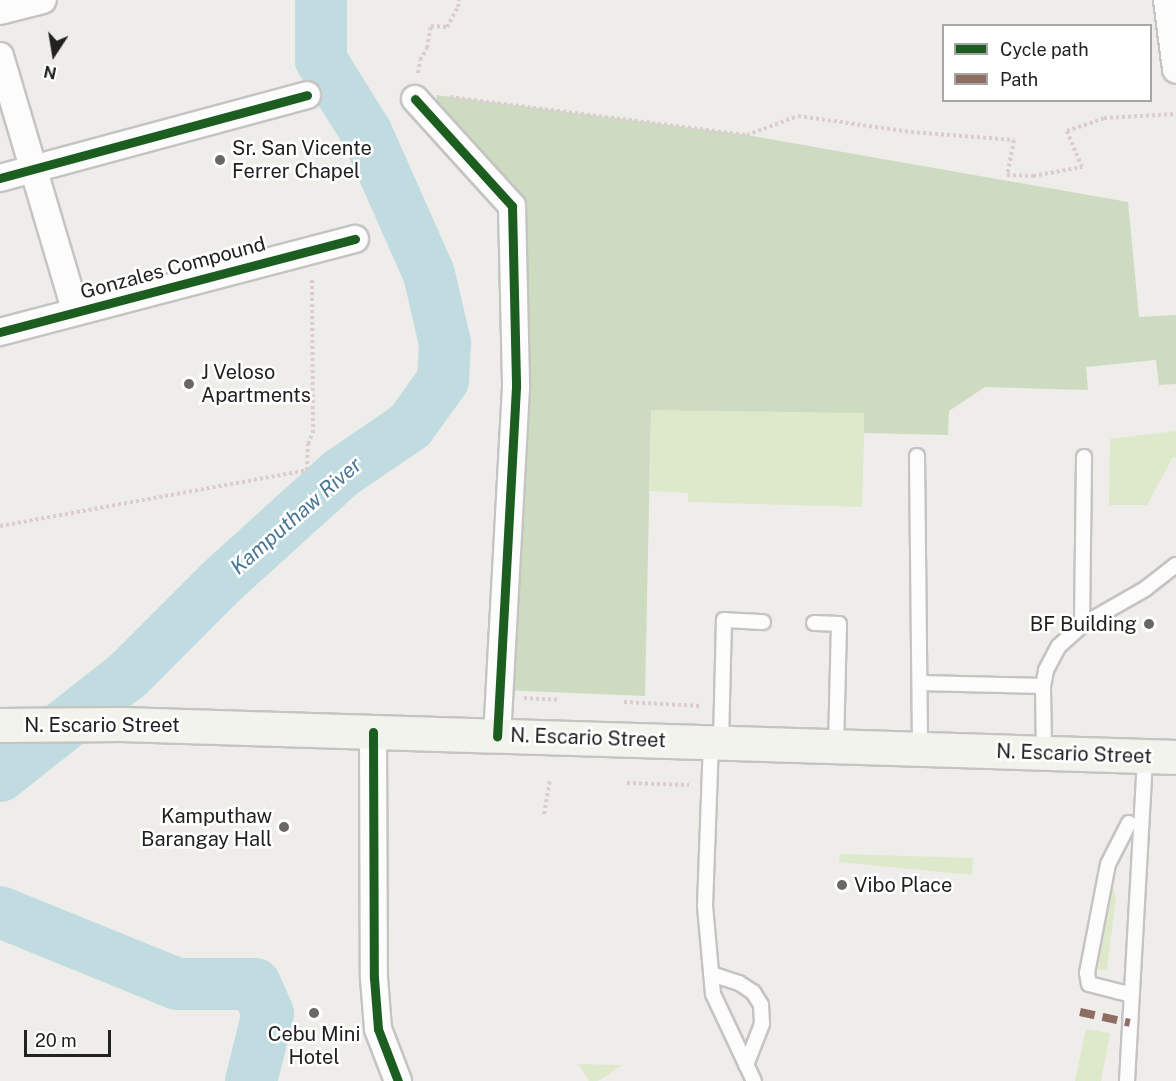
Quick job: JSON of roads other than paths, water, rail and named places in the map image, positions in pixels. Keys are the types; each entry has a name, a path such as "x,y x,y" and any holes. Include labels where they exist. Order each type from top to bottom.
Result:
{"main road":[{"name":"N. Escario Street","path":"0,725 121,724 1161,757"}],"street":[{"path":"0,11 43,0"},
{"path":"1167,0 1176,69"},
{"name":"Gonzales Compound","path":"0,56 76,312"},
{"path":"0,178 307,95"},
{"path":"415,99 512,206 516,387 497,736"},
{"name":"Gonzales Compound","path":"0,332 355,239"},
{"path":"373,732 377,1019 378,1029 398,1081"}],"lane":[{"path":"917,456 921,749"},
{"path":"1082,625 1084,457"},
{"path":"1044,753 1043,686 1046,670 1059,646 1082,625 1145,589 1176,565"},
{"path":"754,1081 713,994 705,906 710,786 722,706 724,620 763,622"},
{"path":"814,623 839,624 836,746"},
{"path":"920,683 1043,686"},
{"path":"1127,1081 1132,995 1161,757"},
{"path":"1129,823 1108,864 1087,974 1089,984 1132,995"},
{"path":"711,974 739,983 753,992 761,1005 762,1024 746,1065"}],"waterway":[{"name":"Kamputhaw River","path":"0,776 129,674 222,581 341,473 410,426 443,380 445,343 429,274 366,132 321,60 321,0"},
{"name":"Kamputhaw River","path":"0,912 177,984 255,984 268,1013 251,1081"}],"place":[{"name":"Sr. San Vicente Ferrer Chapel","path":"220,160"},
{"name":"J Veloso Apartments","path":"189,384"},
{"name":"BF Building","path":"1149,624"},
{"name":"Kamputhaw Barangay Hall","path":"284,827"},
{"name":"Vibo Place","path":"842,885"},
{"name":"Cebu Mini Hotel","path":"314,1013"}]}
